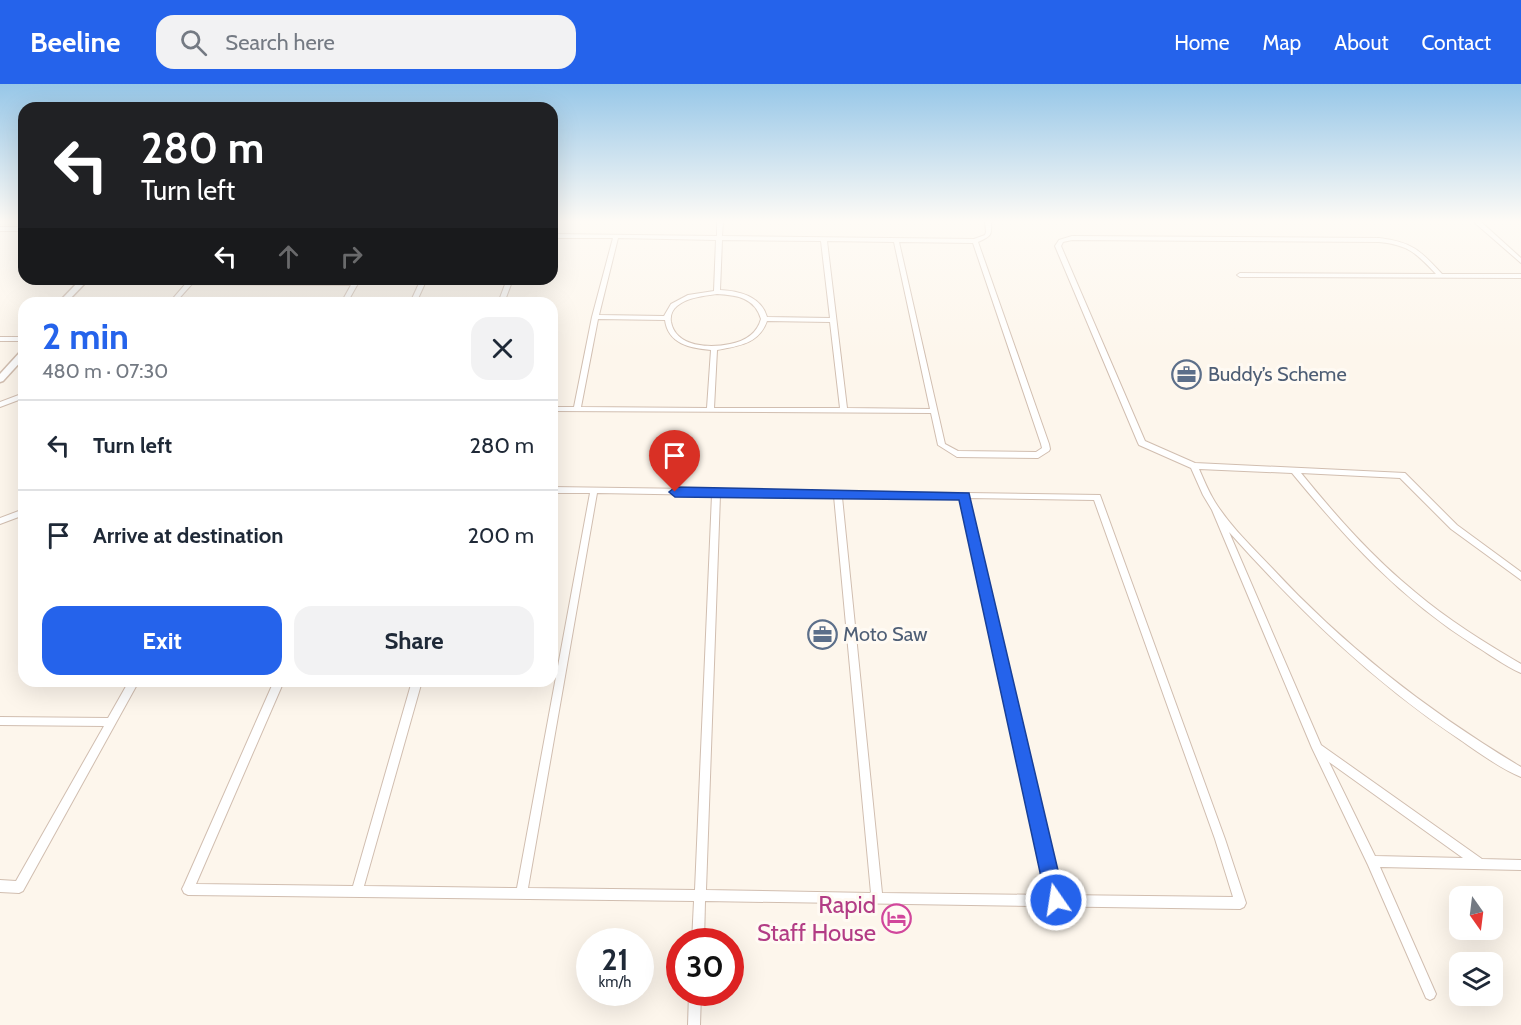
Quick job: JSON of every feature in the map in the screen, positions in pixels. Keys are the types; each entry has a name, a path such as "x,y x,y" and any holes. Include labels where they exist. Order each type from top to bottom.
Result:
{"street":[{"path":"577,409 595,317 609,265"},
{"path":"717,292 718,265"},
{"path":"827,265 844,411"},
{"path":"901,265 942,445 951,452 1038,455 1046,449 983,265"},
{"path":"1066,265 1142,443 1194,466 1402,476 1454,527 1521,577"},
{"path":"1430,265 1441,276"},
{"path":"1240,275 1521,276"},
{"path":"68,297 79,285"},
{"path":"76,297 87,285"},
{"path":"177,297 187,285"},
{"path":"717,292 731,293 750,299 762,310 764,319 759,332 749,339 729,347 714,348 698,347 678,339 670,332 666,318 670,310 683,299 702,293 717,292"},
{"path":"595,317 666,318"},
{"path":"764,319 834,320"},
{"path":"0,339 18,339"},
{"path":"710,410 714,348"},
{"path":"0,369 18,350"},
{"path":"0,379 18,360"},
{"path":"0,404 18,397"},
{"path":"558,409 933,411"},
{"path":"1194,466 1216,511 1317,748 1372,861 1430,994"},
{"path":"1295,471 1360,547 1399,584 1467,636 1521,669"},
{"path":"276,687 188,889 1240,903 1220,839 1097,498 558,490"},
{"path":"522,893 594,491"},
{"path":"698,928 716,492"},
{"path":"838,494 877,898"},
{"path":"964,496 1056,900"},
{"path":"1216,511 1284,588 1345,644 1410,697 1491,755 1521,772"},
{"path":"0,521 18,514"},
{"path":"0,886 19,887 131,687"},
{"path":"357,891 415,687"},
{"path":"0,721 111,722"},
{"path":"1317,748 1480,864"},
{"path":"1372,861 1521,865"},
{"path":"694,1025 695,1006"}],"place":[{"name":"Buddy’s Scheme","path":"1187,374"},
{"name":"Moto Saw","path":"822,634"},
{"name":"Rapid Staff House","path":"897,919"}],"route":[{"path":"675,492 964,496 1056,900"}]}
